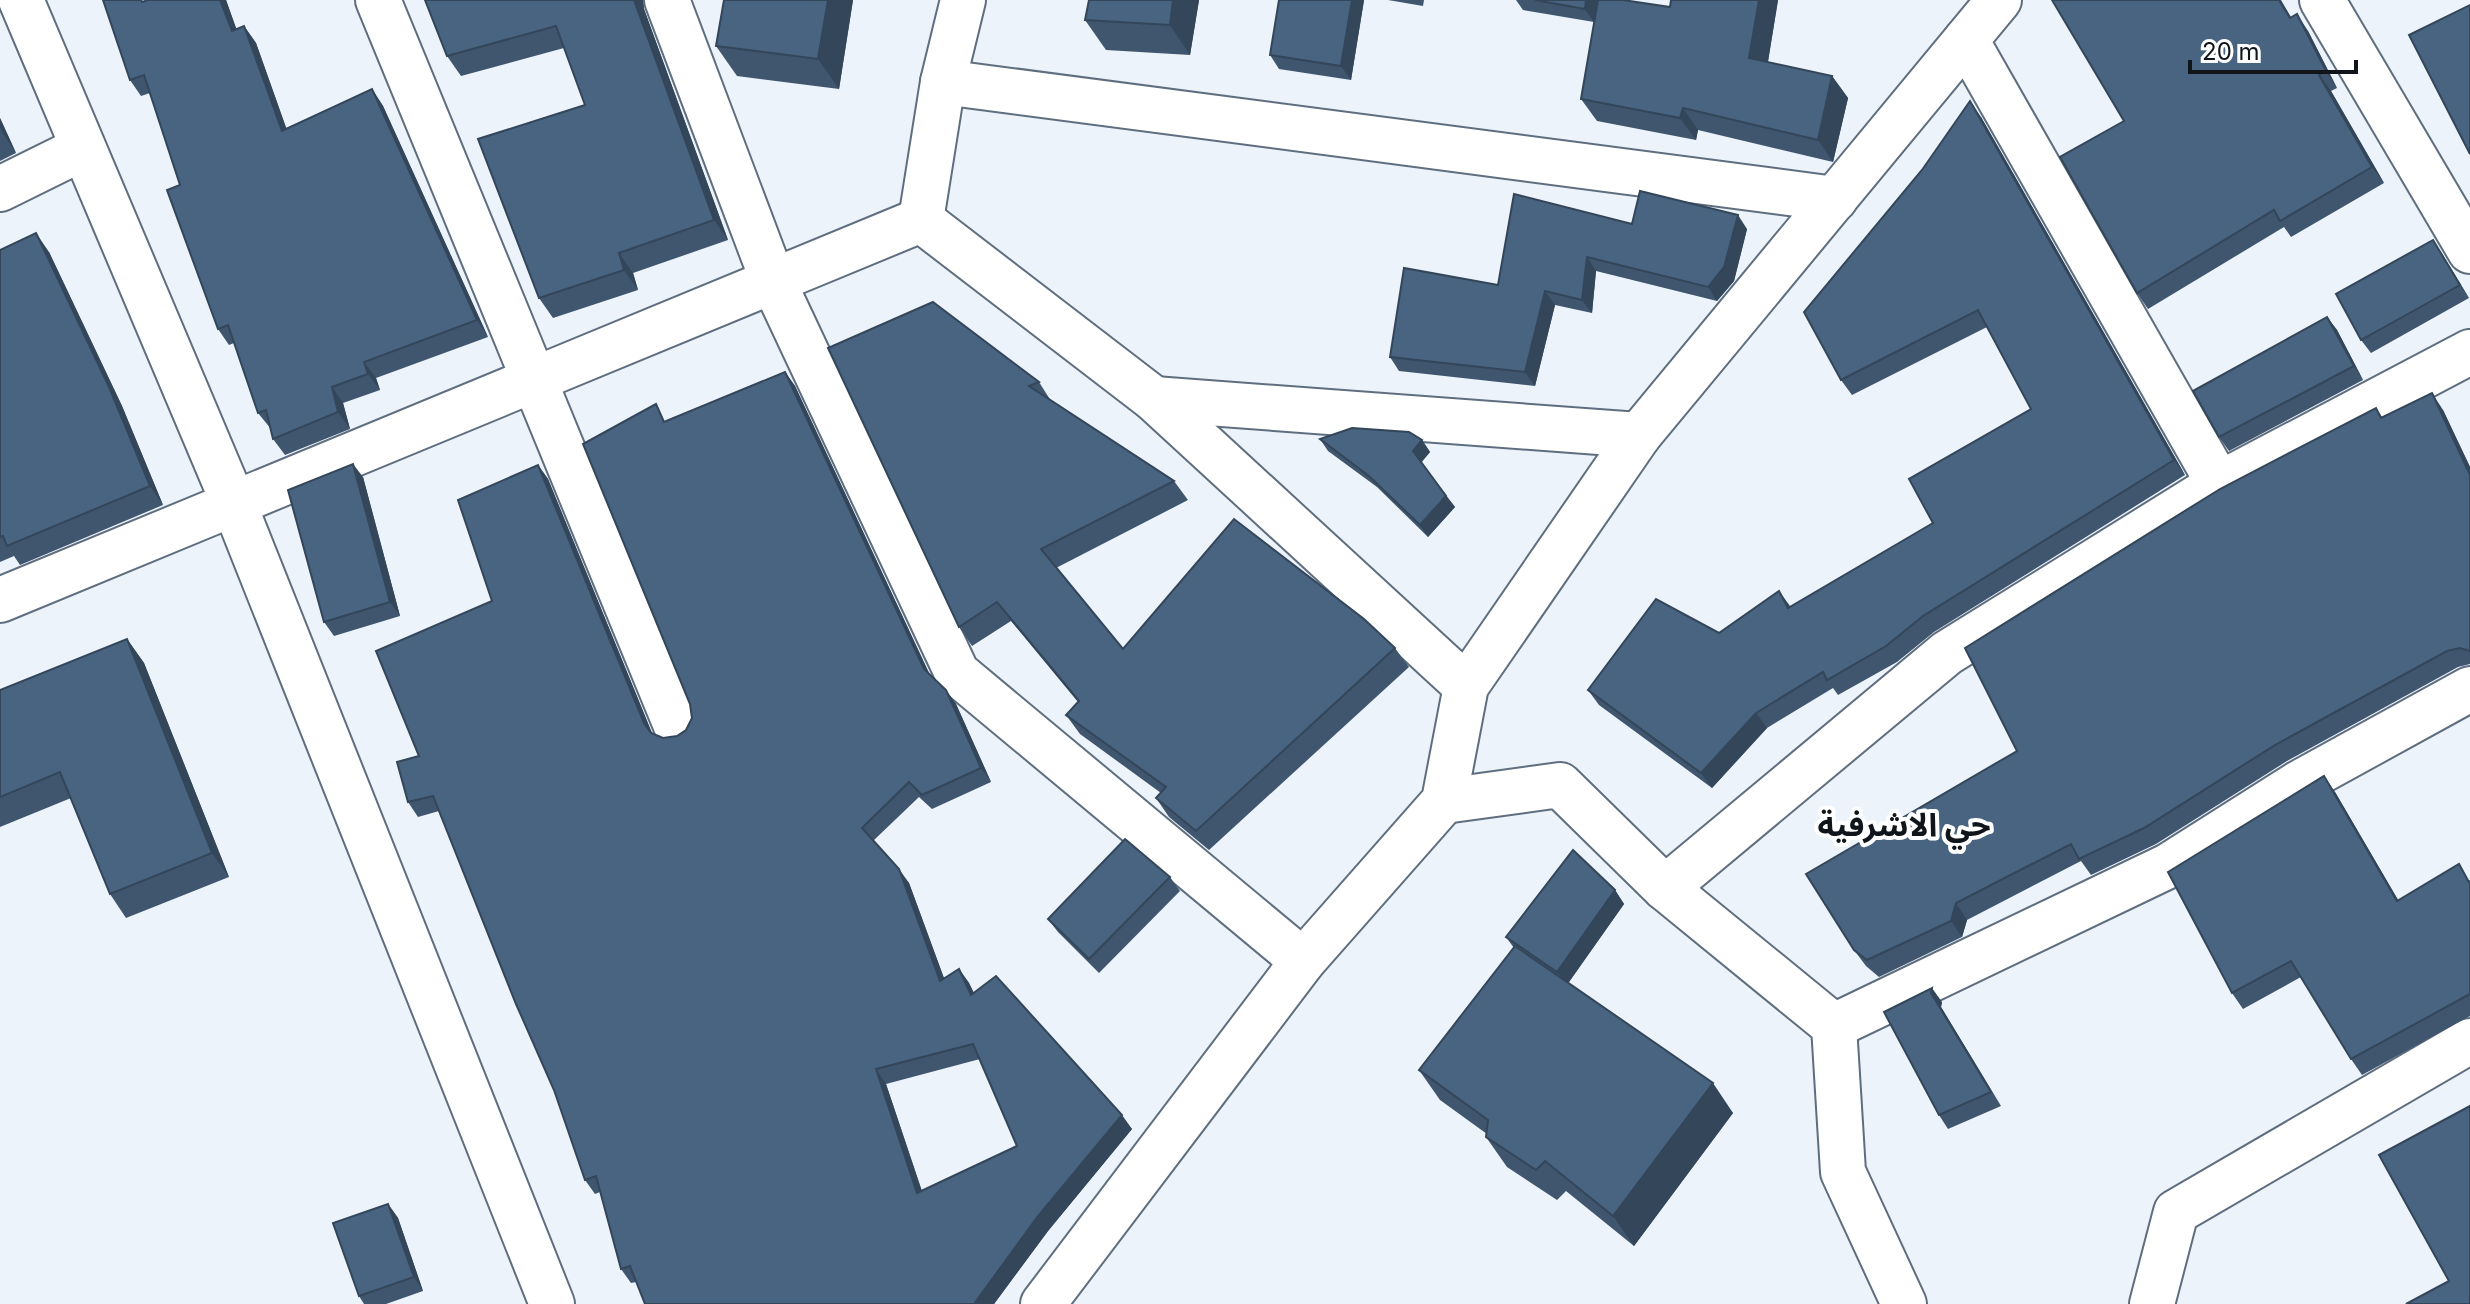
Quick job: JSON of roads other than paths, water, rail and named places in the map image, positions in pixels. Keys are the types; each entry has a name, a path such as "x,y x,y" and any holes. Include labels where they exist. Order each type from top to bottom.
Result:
{"street":[{"path":"21,0 234,504 552,1304"},
{"path":"378,0 677,728"},
{"path":"667,0 773,281 957,673 1303,961"},
{"path":"921,220 943,82 963,0"},
{"path":"1043,1304 1303,961 1444,801 1466,686 1639,435 1999,0"},
{"path":"2322,0 2470,251"},
{"path":"1966,40 2219,484"},
{"path":"943,82 1835,199"},
{"path":"0,189 83,148"},
{"path":"0,600 921,220"},
{"path":"921,220 1154,399 1466,686"},
{"path":"1665,888 1947,653 2219,484 2470,352"},
{"path":"1154,399 1639,435"},
{"path":"1834,1026 2168,866 2299,783 2470,689"},
{"path":"1444,801 1560,785 1665,888 1834,1026 1843,1172 1904,1304"},
{"path":"2152,1304 2176,1212 2470,1041"}],"district":[{"name":"حي الاشرفية","path":"1904,825"}]}
